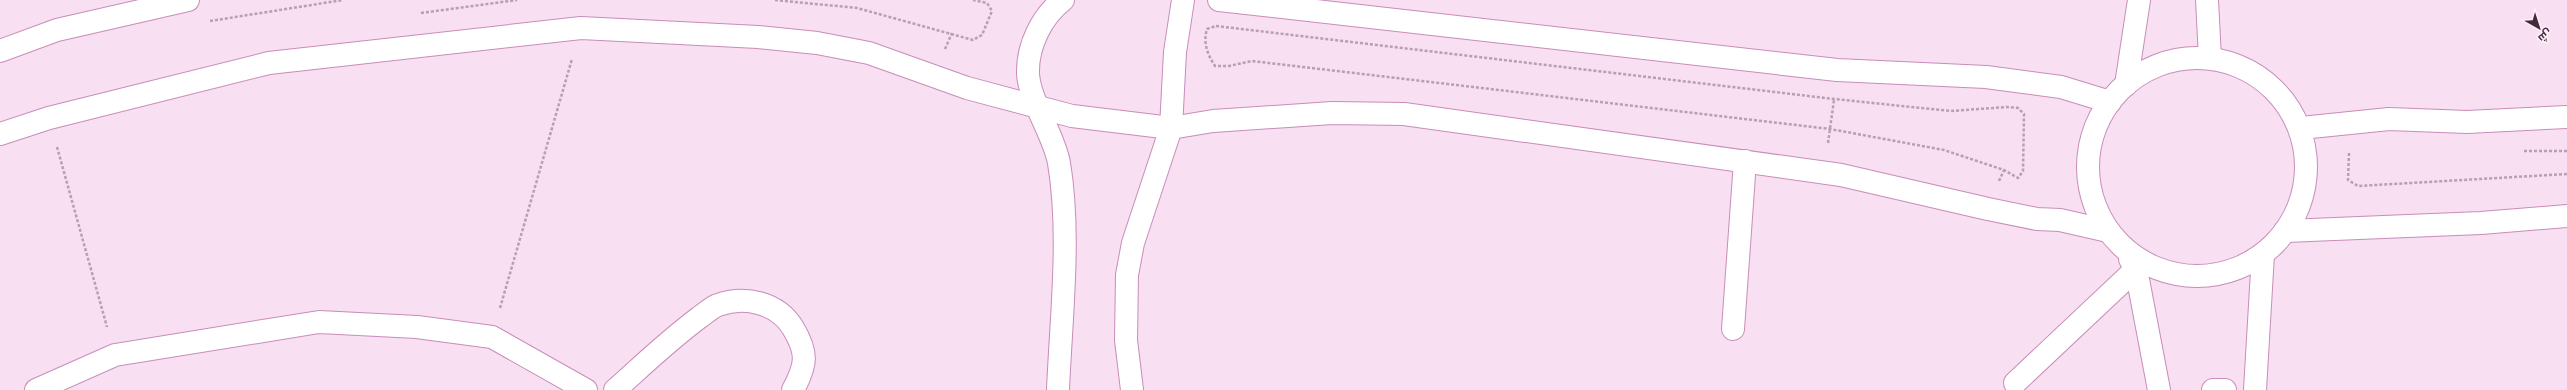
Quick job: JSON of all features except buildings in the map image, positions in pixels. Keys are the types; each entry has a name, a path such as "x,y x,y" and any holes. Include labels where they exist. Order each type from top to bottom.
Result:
{"street":[{"path":"0,50 58,30 188,0"},
{"path":"1058,390 1063,208 1059,161 1038,107 1028,74 1033,40 1050,10 1063,0"},
{"path":"1132,390 1126,340 1127,275 1133,243 1171,128 1175,52 1182,24 1183,0"},
{"path":"1219,0 1837,70 1986,77 2061,87 2110,102"},
{"path":"2126,85 2140,0"},
{"path":"2207,0 2210,58"},
{"path":"0,134 48,118 269,63 581,28 758,37 817,43 869,53 967,88 1072,116 1171,128 1213,121 1332,113 1404,114 1825,173 1988,209 2037,219 2060,220 2108,231"},
{"path":"2132,261 2175,274 2206,276 2236,269 2263,254 2285,231 2300,204 2306,174 2302,128 2278,93 2258,76 2235,64 2210,58 2187,58 2165,63 2144,72 2126,85 2110,102 2096,126 2089,160 2088,180 2096,207 2108,231 2132,261 2159,390"},
{"path":"2302,128 2389,119 2467,122 2567,118"},
{"path":"1733,329 1745,161"},
{"path":"2285,231 2481,223 2567,216"},
{"path":"2255,390 2263,254"},
{"path":"2015,383 2132,261"},
{"path":"615,390 690,324 717,305 742,300 770,305 788,320 805,353 801,374 793,390"},
{"path":"36,390 115,354 319,322 417,327 492,337 586,390"},
{"path":"2213,390 2225,390"}],"path":[{"path":"775,0 857,8 973,40 982,35 992,11 987,3 973,0"},
{"path":"1216,26 1834,99 1951,111 2007,107 2018,108 2024,114 2023,171 2018,178 2004,170 1944,150 1830,129 1252,61 1229,66 1215,66 1209,57 1205,37 1207,29 1216,26"},
{"path":"492,337 581,28"},
{"path":"1825,173 1837,70"},
{"path":"48,118 115,354"},
{"path":"2521,151 2567,150"},
{"path":"2349,152 2348,180 2358,186 2567,174"}]}
